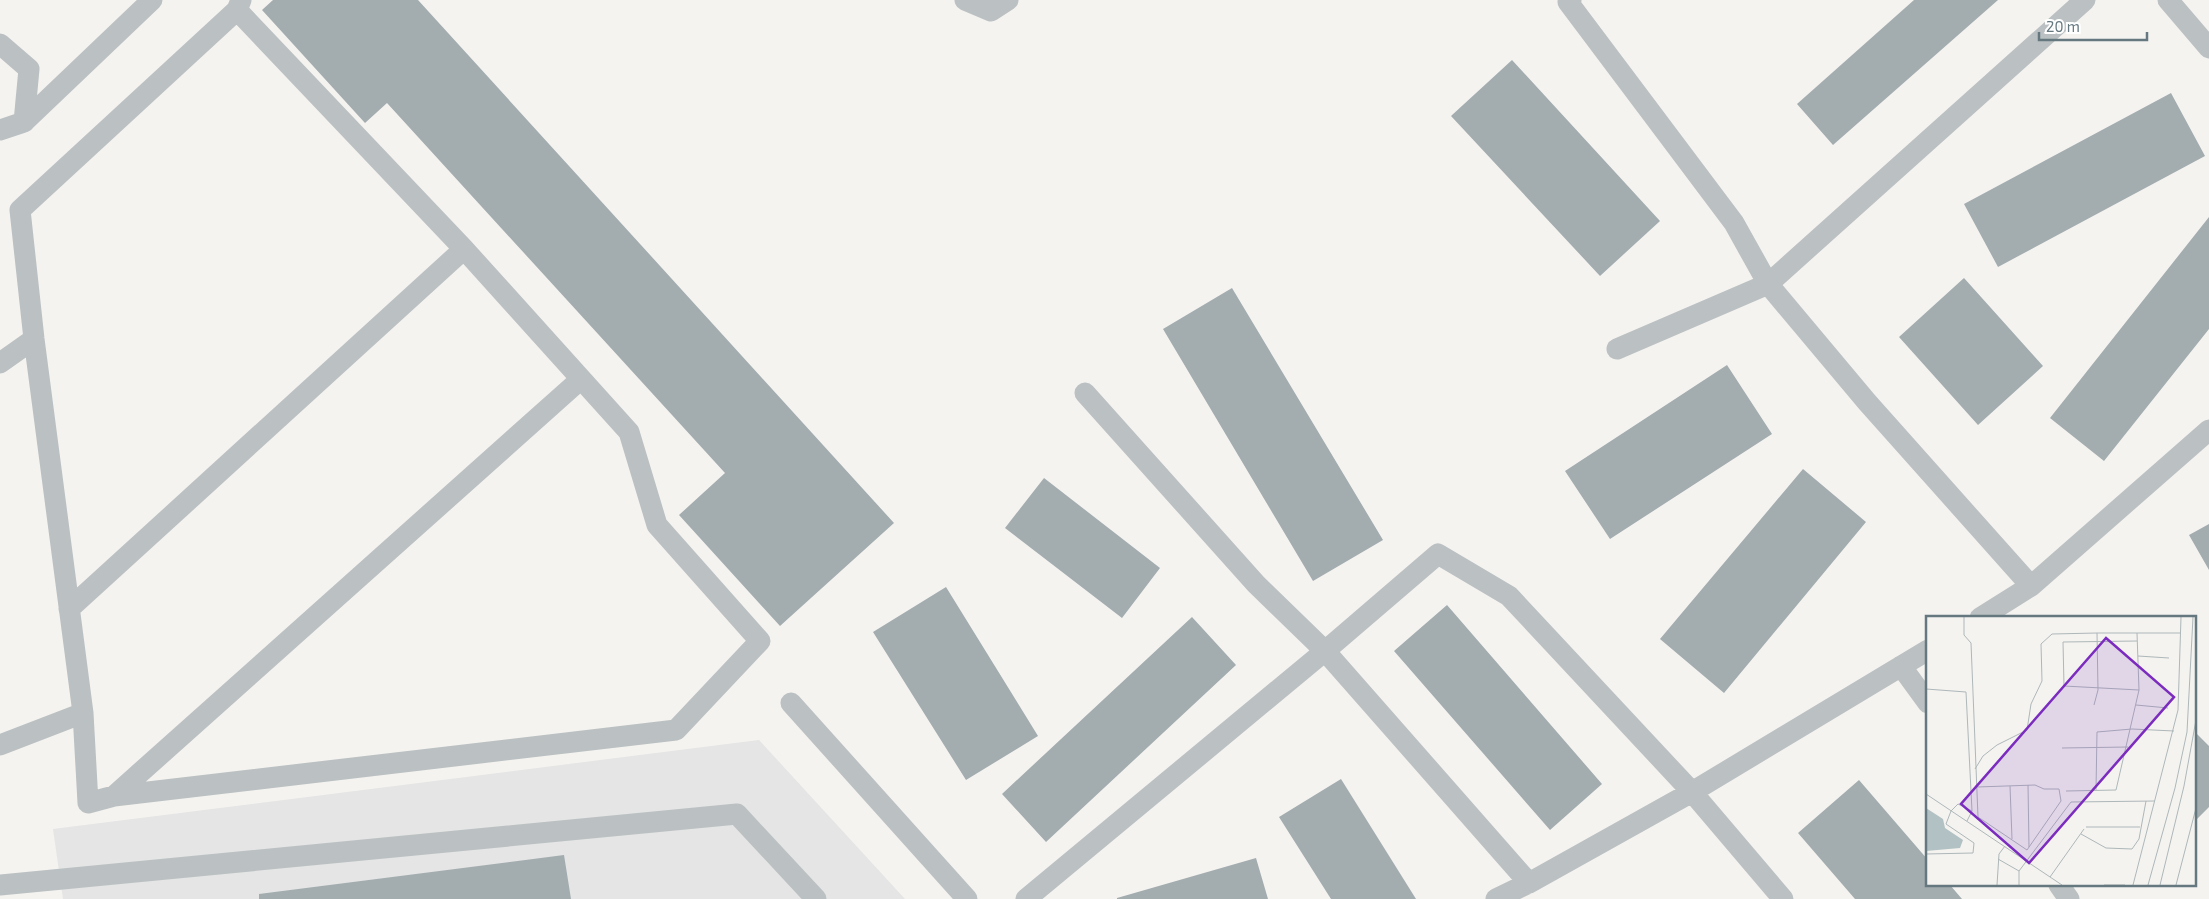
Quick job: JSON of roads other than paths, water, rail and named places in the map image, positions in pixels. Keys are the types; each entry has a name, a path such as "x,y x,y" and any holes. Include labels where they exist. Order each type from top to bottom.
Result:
{"lane":[{"path":"0,130 24,122 152,0"},
{"path":"965,0 991,11 1008,0"},
{"path":"1570,0 1568,2 1734,223 1768,284 1867,402 2031,586"},
{"path":"1617,349 1768,284 2086,0"},
{"path":"2168,0 2209,48"},
{"path":"239,5 464,249 629,432 657,525 760,641 676,730 114,796 88,803 83,713 34,339 20,210 239,5"},
{"path":"0,44 29,69 24,122"},
{"path":"70,609 464,249"},
{"path":"0,363 34,339"},
{"path":"114,796 581,379"},
{"path":"1085,393 1256,584 1325,650 1530,883"},
{"path":"1983,616 2031,586 2209,430"},
{"path":"1026,899 1438,554 1509,596 1692,792 1783,899"},
{"path":"1496,899 1530,883 1692,792 1926,651"},
{"path":"1901,666 1926,701"},
{"path":"792,703 968,899"},
{"path":"0,745 83,713"},
{"path":"0,885 737,814 816,899"},
{"path":"2060,886 2069,899"}]}
